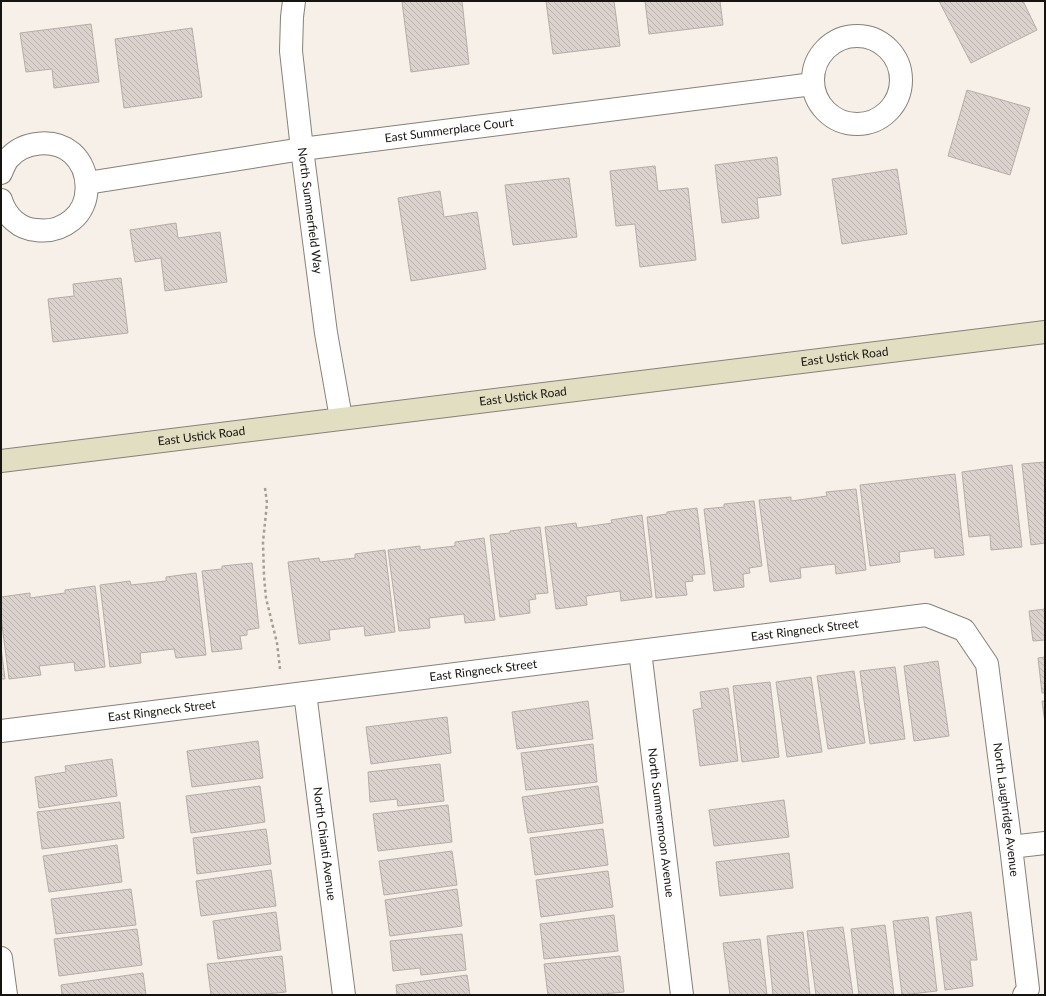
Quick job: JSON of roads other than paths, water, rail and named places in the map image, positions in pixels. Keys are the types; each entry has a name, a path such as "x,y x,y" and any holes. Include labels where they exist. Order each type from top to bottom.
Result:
{"main road":[{"name":"East Ustick Road","path":"1,460 1045,332"}],"street":[{"name":"North Summerfield Way","path":"294,1 292,17 292,51 302,149 326,332 341,418"},
{"path":"853,36 870,38 886,46 896,59 902,76 900,93 891,109 878,120 861,125 844,123 828,114 818,101 813,84 814,67 823,52 836,41 853,36"},
{"name":"East Summerplace Court","path":"87,183 302,149 813,84"},
{"path":"1,173 8,159 22,148 39,143 56,145 72,153 82,167 87,183 86,201 77,216 64,227 47,231 30,230 14,222 4,208 1,200"},
{"name":"East Ringneck Street","path":"1,731 926,615 964,630"},
{"name":"North Laughridge Avenue","path":"964,630 987,664 1028,989 1024,995"},
{"name":"North Summermoon Avenue","path":"640,651 682,995"},
{"name":"North Chianti Avenue","path":"305,693 344,995"},
{"path":"1011,848 1045,843"},
{"path":"1,958 6,995"}]}
